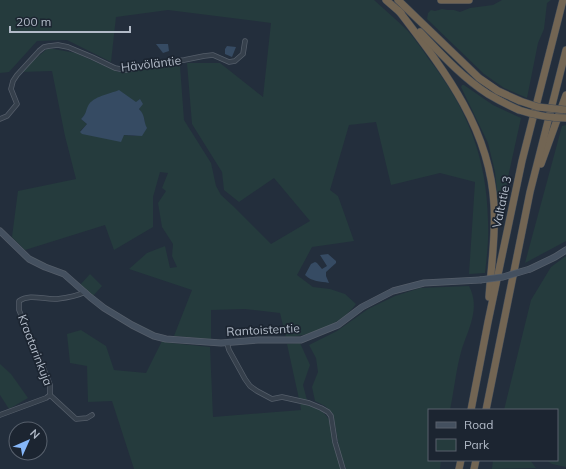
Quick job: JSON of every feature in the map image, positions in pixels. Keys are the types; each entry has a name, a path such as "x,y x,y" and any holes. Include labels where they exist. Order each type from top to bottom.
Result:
{"highway":[{"path":"386,0 455,67 488,94 519,110 545,117 566,118"},
{"path":"398,0 479,78 498,91 538,107 566,110"},
{"path":"441,0 469,0"},
{"name":"Valtatie 3","path":"470,409 522,161 563,0"},
{"path":"399,11 435,58 457,91 468,112 482,146 492,183 494,205 494,229 488,322"},
{"path":"486,409 530,192 566,50"},
{"path":"530,192 566,95"}],"street":[{"name":"Hävöläntie","path":"0,119 7,116 17,104 11,89 13,81 39,51 44,48 58,45 68,47 114,68 126,70 149,64 184,60 208,55 213,55 229,62 235,62 242,54 245,41"},
{"name":"Rantoistentie","path":"0,231 29,259 45,268 64,274 104,308 123,320 154,336 166,339 192,341 227,342 301,340 338,324 362,307 393,290 424,283 480,280 503,277 530,269 566,250"},
{"name":"Kraatarinkuja","path":"84,292 79,295 56,299 29,297 19,302 19,310 47,377 50,386 50,395 76,419 87,418 92,415"},
{"path":"227,342 229,350 245,379 250,386 257,391 272,399 282,397 309,403 328,412 331,416 335,442 343,469"},
{"name":"Kraatarinkuja","path":"0,415 46,398 50,395"}],"green space":[{"path":"0,0 374,0 408,31 418,44 454,96 472,134 479,154 487,198 488,234 485,273 469,274 475,182 440,173 391,185 376,122 349,125 330,190 338,196 354,241 312,247 297,275 313,287 330,289 345,294 356,304 342,318 325,328 296,337 286,338 280,313 245,309 211,310 211,339 174,336 192,290 129,269 147,253 165,246 170,268 177,267 172,256 173,244 162,227 158,203 166,191 162,188 168,173 160,172 153,197 153,227 114,250 105,225 25,250 12,237 18,191 76,179 65,136 52,71 20,72 48,48 76,53 118,72 180,66 184,120 211,163 216,186 221,195 271,244 310,221 274,178 239,202 224,190 222,172 192,124 187,63 220,63 263,97 271,23 168,10 116,17 111,62 67,40 37,41 9,72 0,73","holes":["132,100 139,108 145,121 139,135 134,136 80,131 87,124 81,119 86,114"]},
{"path":"502,0 551,0 547,3 544,29 538,43 527,98 504,88 484,74 427,19 428,13 431,10 435,11 442,9 460,12 470,8 493,5"},
{"path":"462,85 493,105 521,118 503,200 501,202 498,201 495,172 488,143 461,87"},
{"path":"566,125 566,241 525,263 562,126"},
{"path":"566,256 566,467 552,464 548,461 558,461 558,409 504,409 531,300 551,267"},
{"path":"90,274 102,286 93,296 80,285"},
{"path":"469,286 474,303 474,311 470,327 459,359 450,409 428,409 428,461 441,461 440,469 346,469 340,452 333,414 325,406 315,401 312,387 318,372 316,358 309,345 337,331 368,309 395,296 420,288"},
{"path":"81,330 106,346 114,370 146,373 162,341 210,347 213,417 301,410 300,403 317,408 327,416 329,420 341,469 134,469 112,401 88,402 87,366 70,363 67,334"},
{"path":"300,343 310,365 303,385 307,400 299,399 287,344"},
{"path":"0,364 11,374 28,398 9,409 0,395"},
{"path":"493,461 531,461 536,468 492,469"}],"water":[{"path":"156,44 168,44 169,51 163,53"},
{"path":"227,46 236,47 232,57 225,54 225,49"},
{"path":"119,90 136,102 140,99 143,104 139,109 143,114 147,128 142,136 124,135 121,142 82,134 80,132 87,124 81,119 90,103 98,98"},
{"path":"328,254 336,261 336,263 326,272 329,283 313,280 305,275 311,264 315,262 322,269 327,266 320,255"}]}
